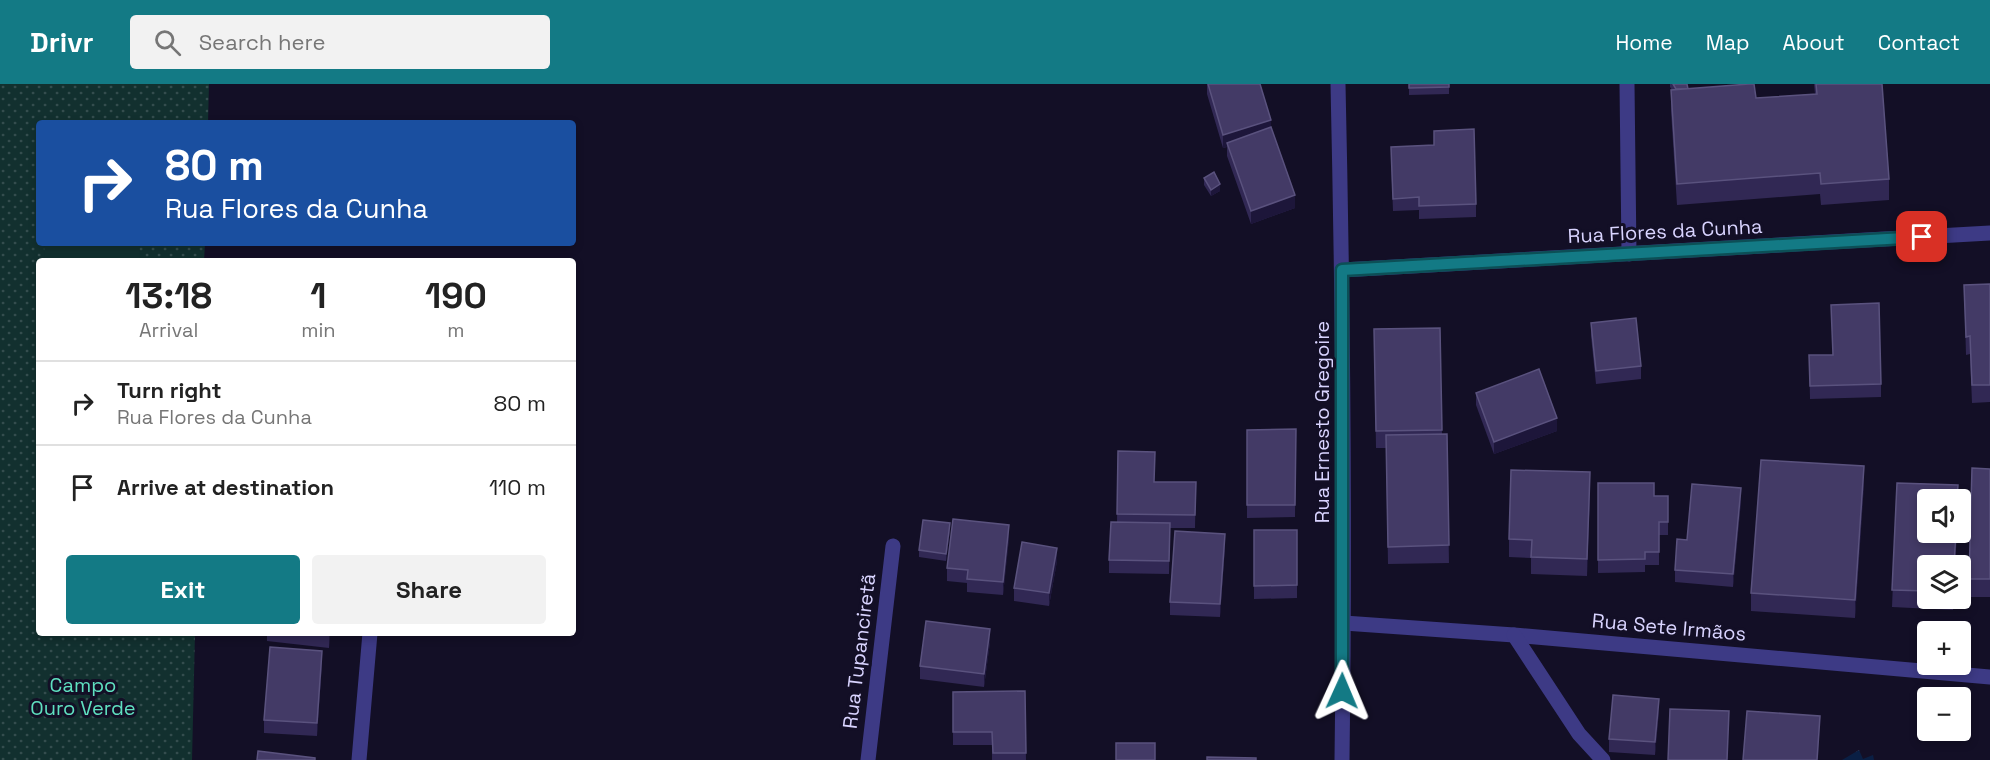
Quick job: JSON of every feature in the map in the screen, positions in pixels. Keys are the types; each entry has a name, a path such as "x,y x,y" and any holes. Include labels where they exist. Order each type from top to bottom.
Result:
{"street":[{"name":"Rua Ernesto Gregoire","path":"1338,84 1342,270 1344,623 1342,760"},
{"path":"1627,84 1629,254"},
{"name":"Rua Flores da Cunha","path":"1342,270 1990,233"},
{"name":"Rua Tupanciretã","path":"868,760 893,546"},
{"name":"Rua Sete Irmãos","path":"1344,623 1514,635 1990,677"},
{"path":"1514,635 1579,734 1603,760"},
{"path":"359,760 370,636"}],"green space":[{"name":"Campo Ouro Verde","path":"0,84 209,84 208,120 36,120 36,246 205,246 204,258 36,258 36,636 195,636 192,760 0,760"},
{"path":"44,246 139,246 140,258 45,258"}],"water":[{"path":"1859,750 1863,759 1873,755 1874,760 1842,760"}],"building":[{"path":"1208,84 1260,84 1271,120 1223,135"},
{"path":"1409,84 1449,84 1449,87 1409,88"},
{"path":"1673,84 1687,84 1688,89 1676,89"},
{"path":"1754,84 1756,98 1817,94 1816,84 1882,84 1889,179 1821,184 1820,173 1677,184 1671,90"},
{"path":"1271,127 1295,195 1251,211 1227,143"},
{"path":"1474,129 1476,204 1419,206 1419,197 1393,199 1391,147 1434,145 1434,131"},
{"path":"1214,172 1220,184 1211,190 1204,178"},
{"path":"1990,284 1990,385 1972,385 1970,336 1966,337 1964,285"},
{"path":"1879,303 1881,384 1810,386 1809,355 1833,355 1831,305"},
{"path":"1636,318 1641,366 1596,371 1591,323"},
{"path":"1440,328 1442,430 1376,431 1374,329"},
{"path":"1539,369 1557,418 1494,442 1476,393"},
{"path":"1296,429 1295,505 1247,505 1247,430"},
{"path":"1447,434 1449,545 1388,547 1386,435"},
{"path":"1118,451 1155,452 1154,482 1196,482 1195,515 1117,514"},
{"path":"1761,460 1864,466 1855,600 1751,593"},
{"path":"1972,468 1990,469 1990,579 1971,579"},
{"path":"1511,470 1590,472 1587,559 1531,557 1532,540 1509,539"},
{"path":"1598,483 1654,483 1654,496 1668,496 1668,522 1659,522 1659,552 1645,552 1645,559 1598,560"},
{"path":"1897,483 1958,485 1958,489 1917,489 1917,543 1955,543 1955,555 1917,555 1917,591 1892,590"},
{"path":"1692,484 1741,488 1733,574 1675,570 1677,539 1687,540"},
{"path":"953,519 1009,525 1003,582 967,579 968,570 947,568"},
{"path":"923,520 950,523 946,554 919,550"},
{"path":"1111,522 1170,523 1169,561 1109,560"},
{"path":"1254,530 1297,530 1297,585 1254,586"},
{"path":"1175,531 1225,534 1220,604 1170,602"},
{"path":"1022,542 1057,548 1049,593 1014,588"},
{"path":"926,621 990,629 984,674 920,666"},
{"path":"270,647 322,651 317,723 264,720"},
{"path":"1025,691 1026,753 993,753 992,732 953,732 953,692"},
{"path":"1613,695 1659,699 1655,742 1609,739"},
{"path":"1670,709 1729,711 1727,760 1668,760"},
{"path":"1747,711 1820,716 1817,760 1743,760"},
{"path":"1116,743 1155,743 1155,760 1116,760"},
{"path":"258,751 315,758 315,760 257,760"},
{"path":"1207,757 1256,758 1256,760 1207,760"}],"route":[{"path":"1342,691 1344,599 1342,270 1922,237"}]}
